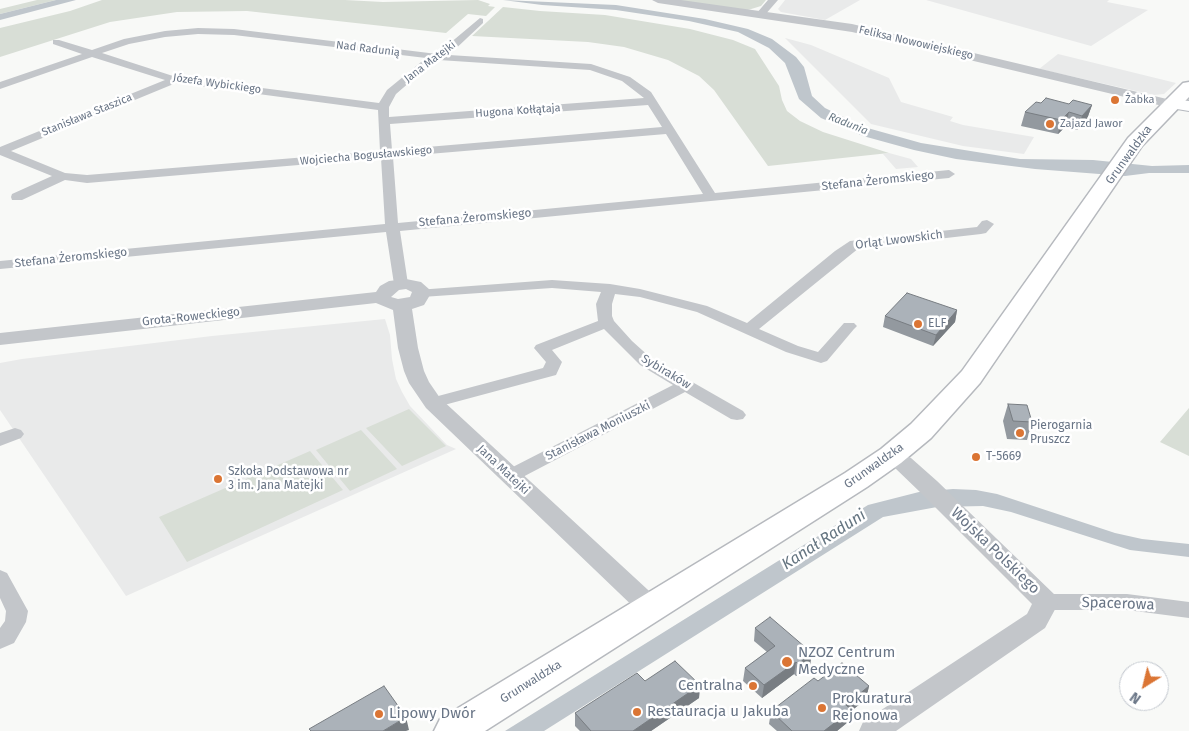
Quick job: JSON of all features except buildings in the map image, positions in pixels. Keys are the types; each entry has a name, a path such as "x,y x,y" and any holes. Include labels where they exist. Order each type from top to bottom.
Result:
{"main road":[{"name":"Grunwaldzka","path":"453,731 856,480 891,456 921,431 971,377 1110,181 1135,142 1180,105 1189,87"}],"street":[{"name":"Feliksa Nowowiejskiego","path":"658,0 827,24 874,33 1180,105"},
{"path":"761,14 773,0"},
{"name":"Jana Matejki","path":"480,21 444,54 428,60 391,92 383,107 395,295 414,371 433,403 651,608"},
{"name":"Nad Radunią","path":"0,86 126,41 182,32 216,31 438,57 549,63 591,68 626,79 647,94 710,197"},
{"name":"Józefa Wybickiego","path":"56,42 175,80 383,107"},
{"name":"Stanisława Staszica","path":"0,151 175,80"},
{"name":"Hugona Kołłątaja","path":"384,121 652,101"},
{"name":"Wojciecha Bogusławskiego","path":"0,151 63,176 99,179 669,130"},
{"name":"Stefana Żeromskiego","path":"0,265 949,174"},
{"path":"17,198 63,176"},
{"name":"Orląt Lwowskich","path":"749,329 840,254 855,244 974,231 980,230 987,224"},
{"path":"395,295 417,301 422,293 535,284 610,288 677,301 715,314 792,349 821,358 849,326"},
{"path":"433,403 550,370 554,362 542,348 607,323 604,316 604,304 610,288"},
{"name":"Grota-Roweckiego","path":"0,339 395,295"},
{"name":"Sybiraków","path":"607,323 646,362 737,415"},
{"name":"Stanisława Moniuszki","path":"510,476 685,384"},
{"name":"Wojska Polskiego","path":"873,731 1036,621 1046,602 954,511 903,464 891,456"},
{"path":"0,578 17,611 15,622 6,637 0,640"},
{"name":"Spacerowa","path":"1046,602 1127,602 1189,610"}],"shaded area":[{"path":"37,0 56,0 0,14 0,9"},
{"path":"102,0 345,0 383,2 478,0 490,4 488,6 495,7 486,16 468,14 446,33 247,11 177,12 110,22 0,57 0,28 70,11"},
{"path":"672,0 766,0 761,6 748,10"},
{"path":"785,0 860,0 825,20 781,12 778,9"},
{"path":"926,0 1109,0 1107,2 1148,10 1091,46"},
{"path":"503,7 605,15 690,29 733,40 755,49 779,86 787,111 800,121 823,132 889,153 768,166 714,90 699,76 668,60 624,47 588,42 472,36"},
{"path":"785,38 811,45 889,78 901,102 953,117 950,121 963,125 1034,137 1024,154 963,146 871,124"},
{"path":"1058,54 1176,83 1164,94 1154,95 1039,69"},
{"path":"889,153 911,159 918,167 896,169 883,154"},
{"name":"Szkoła Podstawowa nr 3 im. Jana Matejki","path":"385,319 390,335 396,379 402,392 410,406 447,445 456,449 126,596 0,410 0,363 212,336"},
{"path":"1189,408 1189,456 1160,442"},
{"path":"409,409 446,446 402,466 366,428"},
{"path":"361,430 397,469 350,491 316,450"},
{"path":"310,451 343,490 187,562 159,517"}],"water":[{"path":"56,0 76,0 0,20 0,14"},
{"name":"Radunia","path":"503,0 616,5 705,19 748,29 772,39 796,57 804,67 812,96 825,108 864,127 921,143 1020,159 1093,160 1152,166 1189,165 1189,173 1149,173 1125,176 1035,169 956,159 914,150 863,136 821,118 799,99 785,63 769,48 738,32 689,21 616,10 542,5"},
{"name":"Kanał Raduni","path":"953,489 976,490 997,494 1115,533 1142,539 1189,544 1189,557 1130,550 1011,512 983,506 937,507 883,517 544,731 505,731 868,505 919,492"}],"place":[{"name":"Żabka","path":"1115,100"},
{"name":"Zajazd Jawor","path":"1050,124"},
{"name":"ELF","path":"918,324"},
{"name":"Pierogarnia Pruszcz","path":"1020,433"},
{"name":"T-5669","path":"976,457"},
{"name":"Szkoła Podstawowa nr 3 im. Jana Matejki","path":"218,479"},
{"name":"NZOZ Centrum Medyczne","path":"787,662"},
{"name":"Centralna","path":"753,686"},
{"name":"Prokuratura Rejonowa","path":"822,708"},
{"name":"Restauracja u Jakuba","path":"637,712"},
{"name":"Lipowy Dwór","path":"379,714"}]}
